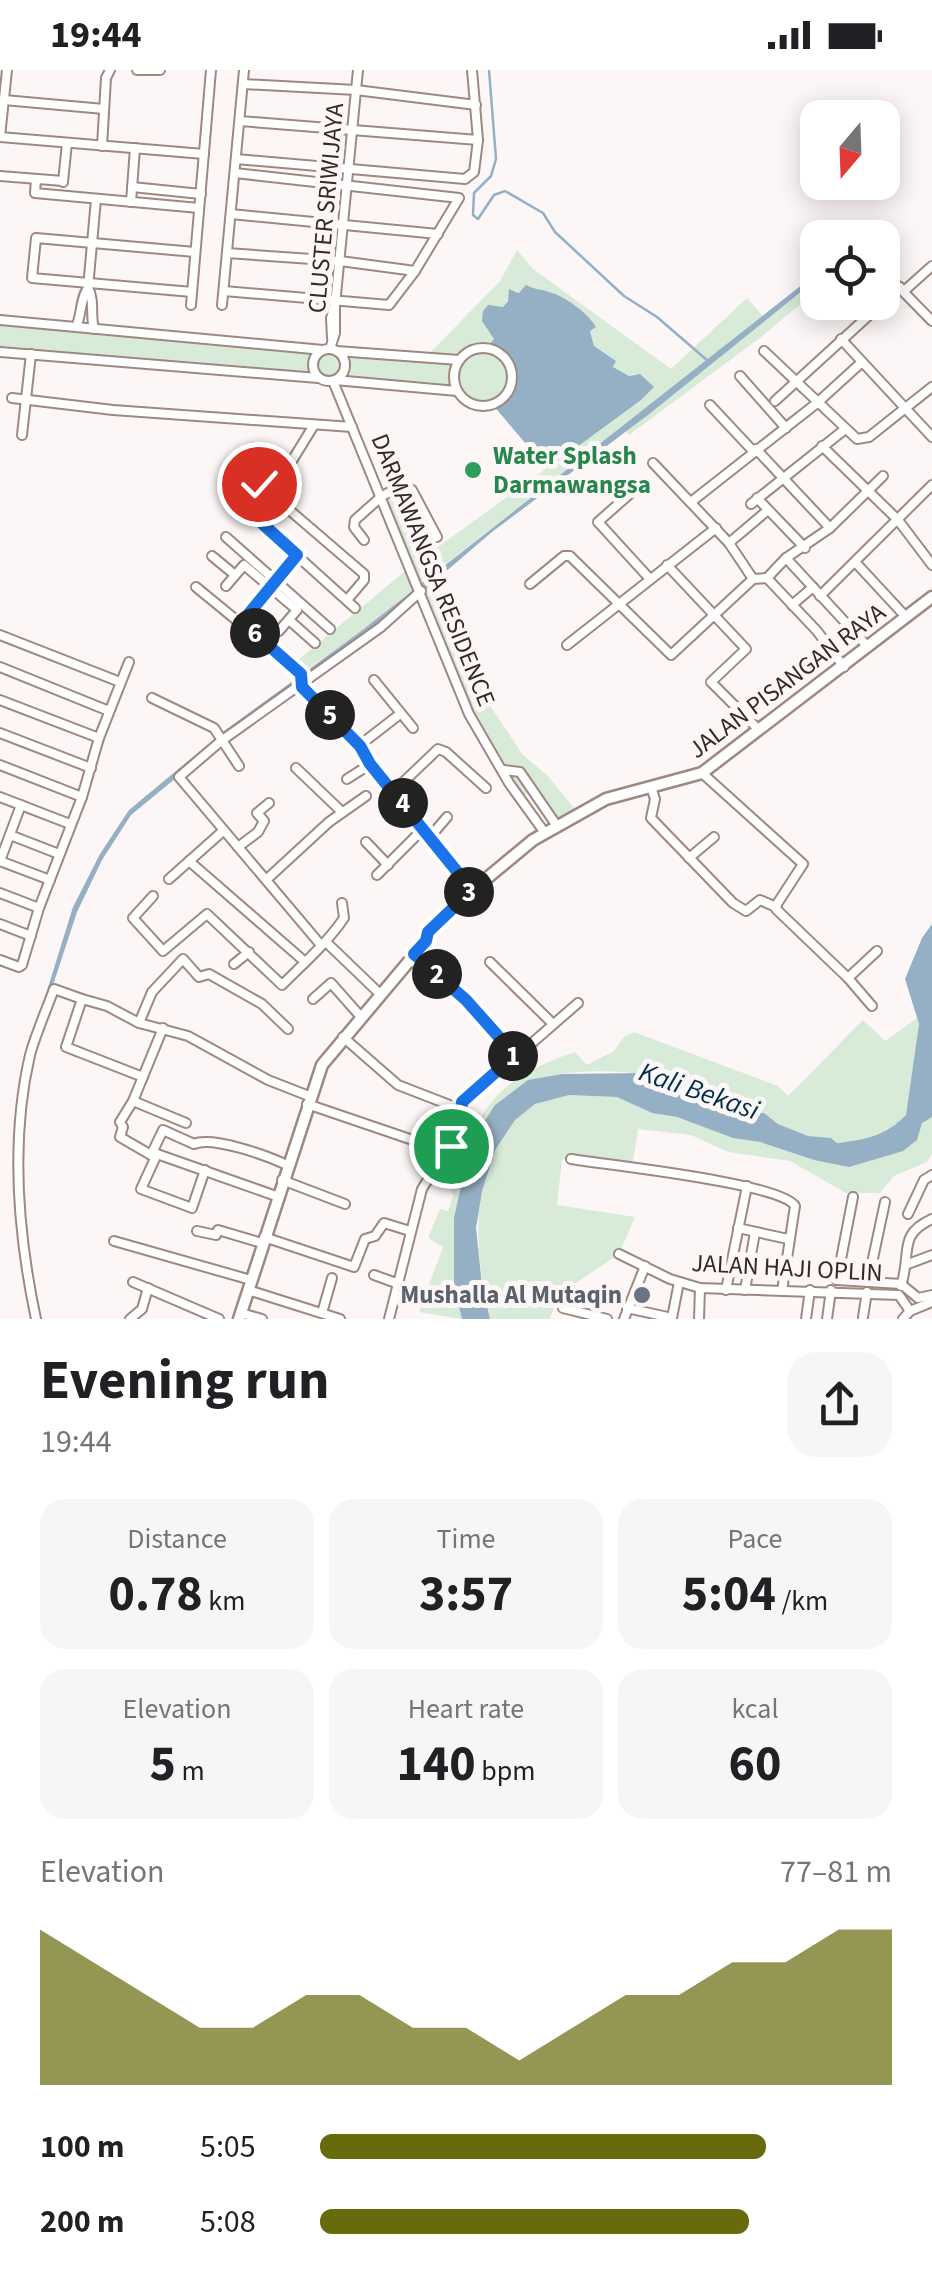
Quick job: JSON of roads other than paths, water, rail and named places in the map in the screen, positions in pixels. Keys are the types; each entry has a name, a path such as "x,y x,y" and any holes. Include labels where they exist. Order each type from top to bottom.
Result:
{"street":[{"path":"7,70 0,137 204,154"},
{"path":"96,70 110,71 106,78 102,146"},
{"path":"137,70 160,70"},
{"path":"191,305 211,70"},
{"path":"222,305 244,70"},
{"name":"CLUSTER SRIWIJAYA","path":"330,350 336,334 358,70"},
{"path":"224,291 389,306 438,234 465,179 474,172 478,140 472,70"},
{"path":"243,84 356,90 476,105"},
{"path":"4,100 104,109"},
{"path":"240,122 478,140"},
{"path":"62,196 68,143"},
{"path":"131,202 135,148"},
{"path":"236,159 465,179"},
{"path":"235,174 459,198"},
{"path":"0,176 63,181"},
{"path":"36,179 35,194 199,208"},
{"path":"132,187 200,194"},
{"path":"94,329 86,316 84,293 96,199"},
{"path":"231,214 438,234"},
{"path":"192,292 32,280 36,238 196,252"},
{"path":"227,253 415,270"},
{"path":"775,401 842,339 932,266"},
{"path":"902,289 932,321"},
{"path":"76,327 86,316"},
{"path":"0,320 459,360 474,350 492,349 508,361 512,380 503,399 487,406 470,404 458,391 454,376 459,360"},
{"path":"842,339 932,437"},
{"path":"318,378 313,361 330,350"},
{"path":"330,350 345,364 344,372 334,381"},
{"path":"764,350 844,430 858,439 866,439 928,390 932,401"},
{"path":"0,352 458,391"},
{"path":"22,436 31,354"},
{"path":"691,502 818,403 862,362"},
{"path":"740,376 786,428"},
{"name":"DARMAWANGSA RESIDENCE","path":"334,381 469,714 518,797 545,833"},
{"path":"12,398 352,427"},
{"path":"710,405 830,528"},
{"path":"290,464 314,425"},
{"path":"805,548 754,501 844,430"},
{"path":"822,446 898,520 932,565"},
{"path":"653,463 729,543 753,579"},
{"path":"530,584 568,556 671,655 753,579 766,578 786,558 805,548 884,476"},
{"path":"347,600 364,580 364,574 259,484 244,507 355,608"},
{"path":"364,540 354,522 382,496 402,485 410,488 436,537"},
{"path":"820,596 932,485"},
{"path":"633,492 598,522 650,579"},
{"path":"729,543 768,510"},
{"path":"567,644 716,528"},
{"path":"226,538 297,610 279,631"},
{"path":"242,622 297,555"},
{"path":"212,556 235,575"},
{"path":"786,558 868,647"},
{"path":"856,563 906,617"},
{"path":"226,586 244,565 330,629"},
{"path":"667,565 746,652 712,682 760,730"},
{"path":"766,578 817,631 844,667"},
{"path":"196,587 301,674 302,687 360,746 370,764 472,890"},
{"path":"792,604 813,588"},
{"path":"327,943 320,944 179,777 222,741 382,628 421,591"},
{"name":"JALAN PISANGAN RAYA","path":"240,1316 276,1196 322,1065 426,941 428,932 472,890 545,833 578,813 606,800 702,773 932,597"},
{"path":"289,620 316,643"},
{"path":"0,635 120,682"},
{"path":"0,960 22,965 39,908 82,797 98,738 129,662"},
{"path":"0,667 109,711"},
{"path":"374,680 413,728"},
{"path":"152,698 214,728 240,766"},
{"path":"0,700 98,738"},
{"path":"360,746 400,714"},
{"path":"0,732 91,768"},
{"path":"394,791 438,749 486,788"},
{"path":"347,780 370,764"},
{"path":"0,765 82,797"},
{"path":"296,768 342,812"},
{"path":"504,770 520,772 560,824"},
{"path":"702,773 802,864 776,908"},
{"path":"651,787 655,799 650,816 741,910 748,910 760,900 776,908 872,1006"},
{"path":"518,797 532,791"},
{"path":"266,880 342,812 366,796"},
{"path":"0,797 70,824"},
{"path":"238,847 262,827 264,821 256,813 270,803"},
{"path":"21,805 0,861 50,880"},
{"path":"430,837 447,818"},
{"path":"376,875 422,830"},
{"path":"169,879 223,831"},
{"path":"10,835 59,854"},
{"path":"689,858 714,836"},
{"path":"366,842 388,865"},
{"path":"189,862 304,961"},
{"path":"0,893 39,908"},
{"path":"153,896 133,918 163,950 208,914 281,984 327,943 345,916 342,903"},
{"path":"0,924 31,936"},
{"path":"327,943 379,993"},
{"path":"171,947 199,977 208,973 262,1004 288,1029"},
{"path":"848,978 877,951"},
{"path":"234,964 249,952"},
{"path":"414,954 466,1000 515,1055"},
{"path":"139,1024 152,992 183,959"},
{"path":"490,962 552,1024"},
{"path":"313,999 331,983 360,1017"},
{"path":"36,1319 23,1256 20,1204 24,1093 32,1049 54,989 107,1006 139,1024 188,1036 308,1100 444,1151"},
{"path":"82,998 66,1048 143,1077"},
{"path":"389,1319 422,1190 458,1133 460,1108 515,1055 578,1003"},
{"path":"163,1028 120,1123 124,1127 120,1137 154,1154 276,1196"},
{"path":"342,1037 398,1085 460,1108"},
{"path":"133,1100 186,1123"},
{"path":"205,1170 192,1208 141,1189 164,1130 192,1144 212,1142 269,1156 286,1166"},
{"path":"571,1159 747,1186 793,1202 782,1291"},
{"path":"908,1214 924,1180 932,1175"},
{"path":"282,1180 346,1204"},
{"path":"726,1290 747,1186"},
{"path":"853,1197 836,1279 867,1287 901,1284 918,1298 932,1299"},
{"path":"863,1317 885,1202"},
{"path":"899,1295 908,1264 908,1239 912,1230 932,1219"},
{"path":"197,1231 216,1235 218,1230 263,1240 354,1267 366,1239 375,1236 384,1223 410,1231"},
{"path":"738,1228 788,1240"},
{"path":"744,1290 755,1232"},
{"path":"114,1241 340,1319"},
{"name":"JALAN HAJI OPLIN","path":"619,1254 700,1288 782,1291 867,1287 899,1295 910,1310 903,1319"},
{"path":"908,1264 932,1255"},
{"path":"624,1319 644,1266"},
{"path":"374,1275 399,1284"},
{"path":"322,1314 332,1278"},
{"path":"133,1282 219,1319"},
{"path":"627,1308 672,1319 678,1282"},
{"path":"130,1319 142,1310 148,1288"},
{"path":"698,1319 700,1288"},
{"path":"806,1319 810,1290"},
{"path":"828,1319 831,1290"},
{"path":"910,1310 932,1299"},
{"path":"563,1308 607,1319"},
{"path":"240,1316 262,1319"}],"water":[{"path":"526,285 576,306 596,327 590,331 594,346 616,361 613,367 629,376 640,374 654,387 547,469 493,405 508,393 513,375 503,356 486,348 494,339 482,321 488,305 503,307 509,289 519,293"},
{"path":"800,286 800,293 648,415 492,532 381,627 221,741 131,815 102,860 77,912 32,1049 24,1093 20,1204 36,1319 30,1319 15,1193 18,1112 27,1055 73,907 100,854 129,810 224,731 360,632"},
{"path":"932,924 932,1117 922,1123 917,1140 903,1151 849,1167 733,1138 677,1117 652,1113 617,1097 569,1095 535,1104 515,1120 495,1150 482,1191 476,1228 490,1319 462,1319 454,1287 454,1218 465,1168 480,1128 495,1105 528,1080 562,1074 642,1073 654,1075 665,1087 709,1103 727,1103 764,1113 778,1124 808,1136 831,1138 837,1143 882,1132 906,1115 919,1024 905,979"}],"waterway":[{"path":"489,70 496,159 491,176 474,193 473,215 478,219 494,195 505,191 543,213 555,232 624,296 657,317 708,361"}],"place":[{"name":"Water Splash Darmawangsa","path":"473,470"},
{"name":"Mushalla Al Mutaqin","path":"642,1295"}],"water label":[{"name":"Kali Bekasi","path":"699,1091"}]}
